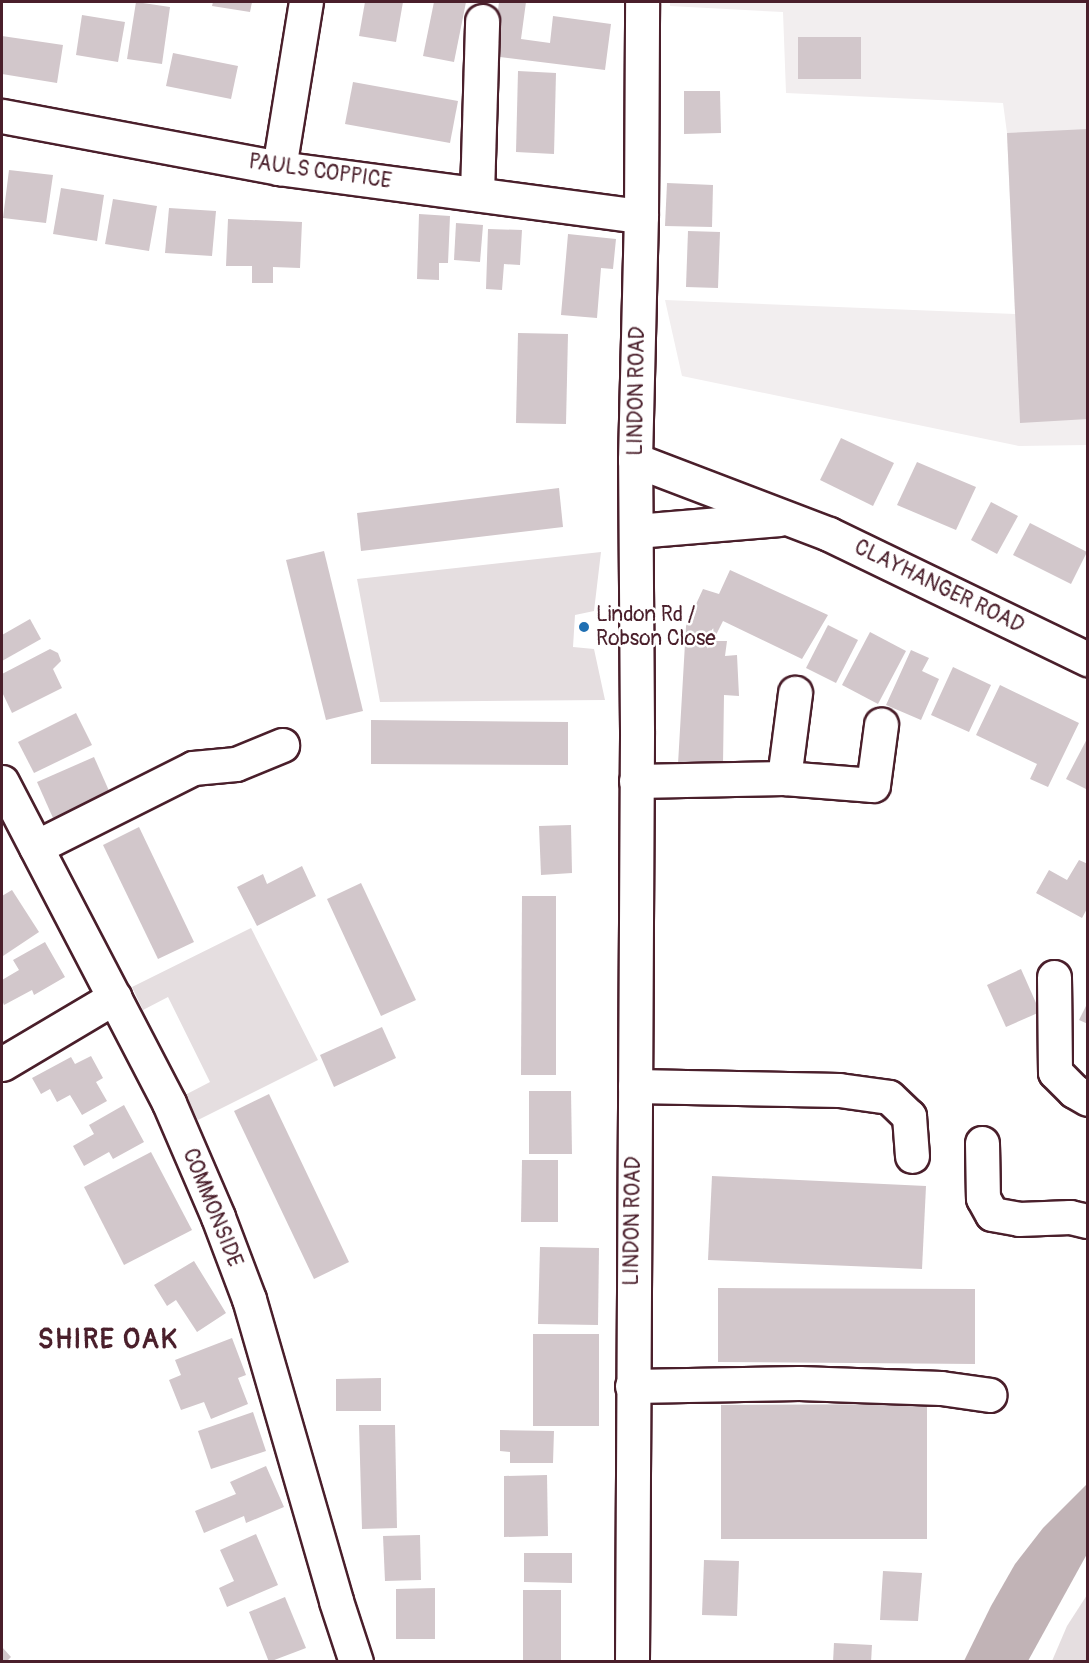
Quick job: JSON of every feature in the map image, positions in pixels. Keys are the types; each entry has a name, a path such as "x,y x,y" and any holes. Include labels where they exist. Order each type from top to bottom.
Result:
{"street":[{"path":"279,168 306,2"},
{"name":"LINDON ROAD","path":"632,1662 636,781 635,460 641,216 642,2"},
{"path":"477,194 482,21"},
{"name":"PAULS COPPICE","path":"2,116 279,168 641,216"},
{"name":"CLAYHANGER ROAD","path":"635,460 829,534 1088,658"},
{"name":"CLAYHANGER ROAD","path":"636,531 789,519"},
{"path":"784,778 795,693"},
{"path":"636,781 784,778 873,785 881,725"},
{"path":"36,847 193,768 236,764 282,745"},
{"name":"COMMONSIDE","path":"2,782 169,1103 249,1299 336,1601 356,1662"},
{"path":"1054,977 1055,1072 1081,1095"},
{"path":"2,1064 115,997"},
{"path":"635,1086 839,1090 889,1097 909,1116 912,1156"},
{"path":"982,1143 983,1198 992,1214 1019,1219 1070,1217 1088,1221"},
{"path":"632,1386 799,1383 941,1388 990,1395"}],"shaded area":[{"path":"670,2 1087,2 1087,445 1019,446 682,376 665,300 1015,314 1007,133 1003,103 786,93 783,12 670,6"},
{"path":"601,552 594,611 575,615 573,647 594,649 605,700 380,702 357,579"},
{"path":"251,928 318,1060 198,1120 185,1095 210,1082 168,997 143,1010 132,987"},
{"path":"1087,1484 1087,1554 1028,1661 964,1661 1015,1564 1043,1528"},
{"path":"1087,1595 1087,1661 1052,1661 1067,1626"}],"building":[{"path":"136,2 170,7 162,64 127,59"},
{"path":"213,2 252,2 250,12 212,6"},
{"path":"365,2 403,2 396,42 359,36"},
{"path":"434,2 466,2 454,62 423,56"},
{"path":"499,2 526,2 521,39 550,43 553,16 611,24 605,70 492,56"},
{"path":"82,15 125,22 118,62 76,55"},
{"path":"2,36 63,45 57,83 2,74"},
{"path":"798,37 861,37 861,79 798,79"},
{"path":"173,53 238,66 231,99 166,86"},
{"path":"518,71 556,73 554,154 516,152"},
{"path":"353,82 458,101 450,143 345,124"},
{"path":"684,91 720,91 721,133 684,134"},
{"path":"1088,129 1088,419 1020,423 1007,133"},
{"path":"9,170 53,175 46,223 3,218"},
{"path":"667,183 713,185 712,227 665,226"},
{"path":"61,188 104,195 97,241 53,234"},
{"path":"113,199 157,206 149,251 105,244"},
{"path":"169,208 216,211 212,256 165,253"},
{"path":"419,214 450,216 448,263 439,263 439,280 417,279"},
{"path":"228,219 302,222 300,268 273,267 273,283 252,283 252,266 226,266"},
{"path":"456,223 483,225 480,262 454,260"},
{"path":"488,229 522,230 520,265 504,264 502,290 486,289"},
{"path":"688,231 720,232 718,288 686,287"},
{"path":"568,234 616,239 613,269 601,268 597,318 561,315"},
{"path":"518,333 568,334 566,424 516,423"},
{"path":"841,438 894,463 873,506 820,480"},
{"path":"917,462 976,487 956,530 897,505"},
{"path":"559,488 563,527 361,551 357,513"},
{"path":"991,502 1018,516 997,554 971,540"},
{"path":"1030,523 1087,552 1071,584 1013,555"},
{"path":"324,551 363,711 326,720 286,560"},
{"path":"730,570 828,615 802,659 723,621 713,641 727,641 725,656 737,655 739,696 724,695 723,764 678,764 686,626 703,589 719,594"},
{"path":"30,619 41,639 2,661 2,635"},
{"path":"828,625 858,640 836,683 806,668"},
{"path":"870,632 906,651 878,704 842,685"},
{"path":"50,649 58,653 61,661 53,669 62,688 12,713 2,692 2,674"},
{"path":"911,650 929,658 922,671 939,679 921,720 886,705"},
{"path":"953,667 991,685 969,732 931,715"},
{"path":"1000,685 1079,723 1048,787 1030,779 1037,764 976,735"},
{"path":"76,713 92,745 34,773 18,742"},
{"path":"371,720 568,722 568,765 371,764"},
{"path":"1088,737 1088,790 1066,779"},
{"path":"94,757 110,793 53,818 37,782"},
{"path":"571,825 572,873 541,875 539,826"},
{"path":"139,827 194,942 158,959 103,845"},
{"path":"1079,860 1088,864 1088,907 1082,918 1036,893 1049,870 1067,880"},
{"path":"302,866 316,896 257,926 237,887 263,874 267,884"},
{"path":"361,883 416,1000 381,1016 327,899"},
{"path":"12,890 39,932 3,956 2,896"},
{"path":"522,896 556,896 556,1075 521,1075"},
{"path":"45,942 65,977 34,995 32,990 4,1005 2,980 19,970 13,960"},
{"path":"1021,969 1040,1012 1006,1027 987,985"},
{"path":"1088,1002 1088,1024 1079,1020"},
{"path":"382,1027 396,1058 334,1087 320,1055"},
{"path":"91,1056 103,1078 96,1082 107,1101 82,1115 70,1095 57,1102 50,1089 41,1094 32,1078 71,1057 75,1064"},
{"path":"529,1091 571,1091 572,1154 529,1154"},
{"path":"269,1094 349,1262 314,1279 234,1111"},
{"path":"124,1105 144,1142 113,1159 109,1152 84,1166 73,1146 94,1134 89,1125"},
{"path":"151,1152 192,1230 124,1265 84,1187"},
{"path":"522,1160 558,1160 558,1222 521,1222"},
{"path":"712,1176 926,1186 922,1269 708,1260"},
{"path":"540,1247 599,1248 598,1325 538,1324"},
{"path":"194,1261 226,1313 197,1332 176,1300 167,1306 154,1285"},
{"path":"718,1288 975,1289 975,1364 718,1362"},
{"path":"533,1334 599,1334 599,1426 533,1426"},
{"path":"232,1338 246,1375 238,1378 248,1404 211,1419 204,1402 181,1410 169,1380 181,1375 175,1360"},
{"path":"381,1378 381,1411 336,1411 336,1379"},
{"path":"927,1404 927,1539 721,1539 721,1405"},
{"path":"253,1412 266,1451 211,1469 198,1431"},
{"path":"359,1425 395,1425 397,1528 362,1529"},
{"path":"500,1430 554,1431 553,1463 510,1463 510,1452 500,1451"},
{"path":"266,1466 284,1507 246,1523 244,1516 204,1533 195,1511 236,1494 230,1482"},
{"path":"547,1475 548,1536 504,1537 504,1476"},
{"path":"256,1534 278,1585 227,1607 219,1588 234,1581 220,1550"},
{"path":"420,1535 421,1580 385,1581 383,1536"},
{"path":"524,1553 572,1553 572,1583 524,1582"},
{"path":"704,1560 739,1561 737,1616 702,1615"},
{"path":"883,1571 922,1573 918,1621 880,1620"},
{"path":"435,1588 435,1639 396,1639 396,1589"},
{"path":"523,1590 561,1590 561,1662 523,1662"},
{"path":"285,1597 306,1648 269,1662 249,1612"},
{"path":"834,1643 872,1645 871,1662 833,1662"},
{"path":"2,1647 11,1657 6,1662 2,1662"}],"place":[{"name":"Lindon Rd / Robson Close","path":"584,627"}],"district":[{"name":"SHIRE OAK","path":"108,1340"}]}
